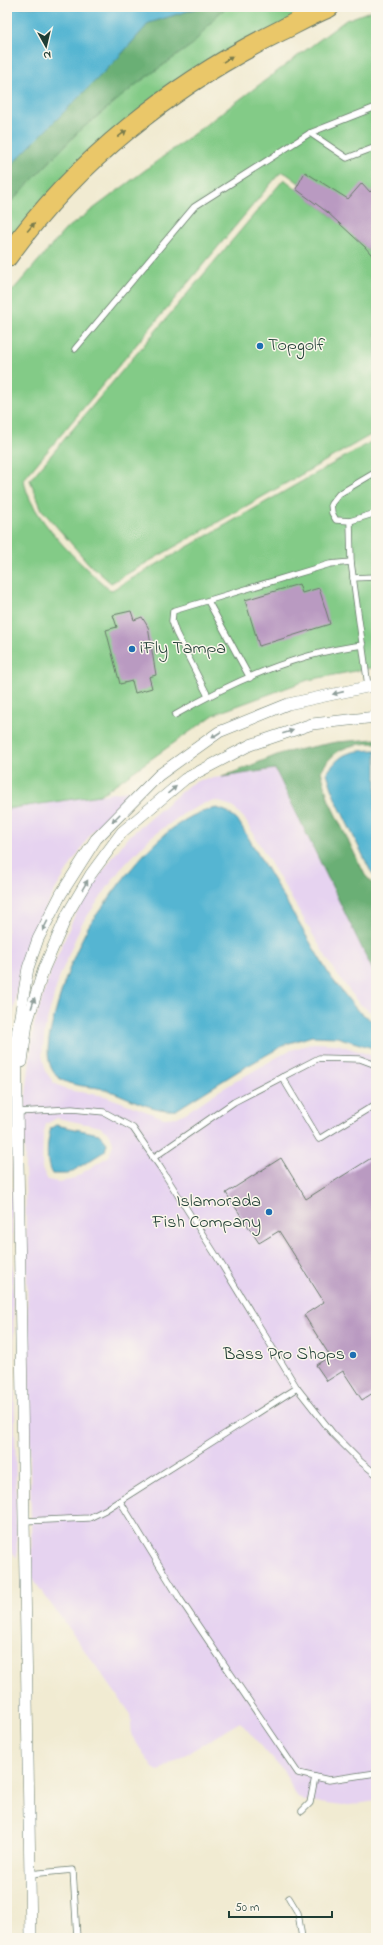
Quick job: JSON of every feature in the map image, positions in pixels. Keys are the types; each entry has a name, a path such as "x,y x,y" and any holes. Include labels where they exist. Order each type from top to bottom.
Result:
{"highway":[{"path":"7,258 60,192 115,139 174,93 248,47 329,7"}],"street":[{"path":"18,1097 16,1040 28,968 38,939 61,894 96,839 159,775 220,732 288,704 372,686"},
{"path":"31,1938 17,1112 27,1023 44,968 68,913 91,874 122,832 185,779 250,744 312,724 376,717"}],"lane":[{"path":"75,349 194,207 310,133 376,107"},
{"path":"310,133 347,158 376,147"},
{"path":"376,472 339,494 331,504 332,514 336,520 350,521 376,513"},
{"path":"350,521 353,578 363,645 372,686"},
{"path":"208,696 172,621 173,611 330,564 351,562"},
{"path":"353,578 374,577 376,574"},
{"path":"208,601 250,678"},
{"path":"175,715 208,696 292,661 334,648 363,645"},
{"path":"153,1158 234,1102 319,1058 360,1059 376,1065"},
{"path":"282,1077 319,1139 376,1104"},
{"path":"17,1112 72,1109 104,1112 132,1128 238,1289 297,1388 334,1435 361,1462 376,1474"},
{"path":"24,1521 89,1518 120,1501 297,1388"},
{"path":"120,1501 180,1599 298,1773 328,1780 376,1773"},
{"path":"302,1811 310,1803 315,1777"},
{"path":"30,1874 73,1870 77,1938"},
{"path":"288,1898 298,1913 302,1938"},
{"path":"354,1938 376,1935"}],"shaded area":[{"path":"275,769 376,977 376,1016 360,1004 335,972 244,818 232,806 216,801 205,803 183,814 151,837 120,870 81,925 59,978 45,1028 42,1055 46,1072 54,1083 68,1090 105,1096 164,1118 177,1117 187,1112 217,1092 288,1051 313,1043 337,1044 376,1057 376,1801 343,1806 304,1801 295,1795 285,1773 240,1722 158,1771 153,1768 132,1736 130,1713 32,1578 24,1112 34,1025 51,971 74,917 97,879 127,838 189,785 200,780","holes":["57,1118 100,1127 108,1133 112,1140 113,1144 109,1156 71,1180 58,1182 48,1180 42,1169 43,1135 46,1124"]},
{"path":"133,790 91,833 55,890 31,936 21,966 9,1039 17,1558 7,1545 7,809"}],"green space":[{"path":"201,7 227,7 217,15 193,44 138,83 79,131 7,206 7,169 118,58 149,23"},
{"path":"227,7 316,7 230,50 7,248 7,206 79,131 138,83 193,44 217,15"},
{"path":"376,9 376,250 331,207 287,174 283,172 279,174 24,479 27,493 45,524 71,554 109,589 112,590 376,439 376,667 308,680 215,714 100,795 7,809 7,297 65,230 346,20"},
{"name":"Topgolf","path":"284,179 321,207 356,237 376,260 376,432 111,583 89,564 42,510 30,480"},
{"path":"376,739 376,743 358,744 344,748 326,763 321,771 329,801 365,875 376,887 376,977 275,769 222,777 282,753 336,742"}],"water":[{"path":"7,7 201,7 149,23 118,58 7,169"},
{"path":"376,750 376,878 370,870 335,798 327,773 337,760 343,756 353,752"},
{"path":"217,808 228,812 239,822 330,976 356,1009 376,1024 376,1049 337,1037 312,1036 286,1044 240,1070 176,1110 158,1109 101,1088 75,1085 63,1081 53,1071 50,1063 48,1055 49,1038 72,961 88,928 126,875 153,845 184,821 200,812"},
{"path":"56,1125 99,1134 107,1143 105,1151 68,1174 52,1174 48,1164 48,1139 51,1128"}],"building":[{"path":"305,172 348,199 362,183 370,192 376,186 376,260 365,247 327,212 296,189"},
{"path":"299,584 302,593 319,588 330,624 259,646 245,600"},
{"name":"iFly Tampa","path":"131,611 134,620 142,617 148,627 156,675 149,677 152,688 135,693 132,681 120,684 106,630 117,627 113,615"},
{"path":"376,1155 376,1391 362,1400 343,1371 327,1381 316,1365 330,1356 304,1315 324,1302 279,1231 259,1243 226,1193 281,1158 306,1199"}],"place":[{"name":"Topgolf","path":"260,346"},
{"name":"iFly Tampa","path":"132,649"},
{"name":"Islamorada Fish Company","path":"269,1212"},
{"name":"Bass Pro Shops","path":"353,1355"}]}
